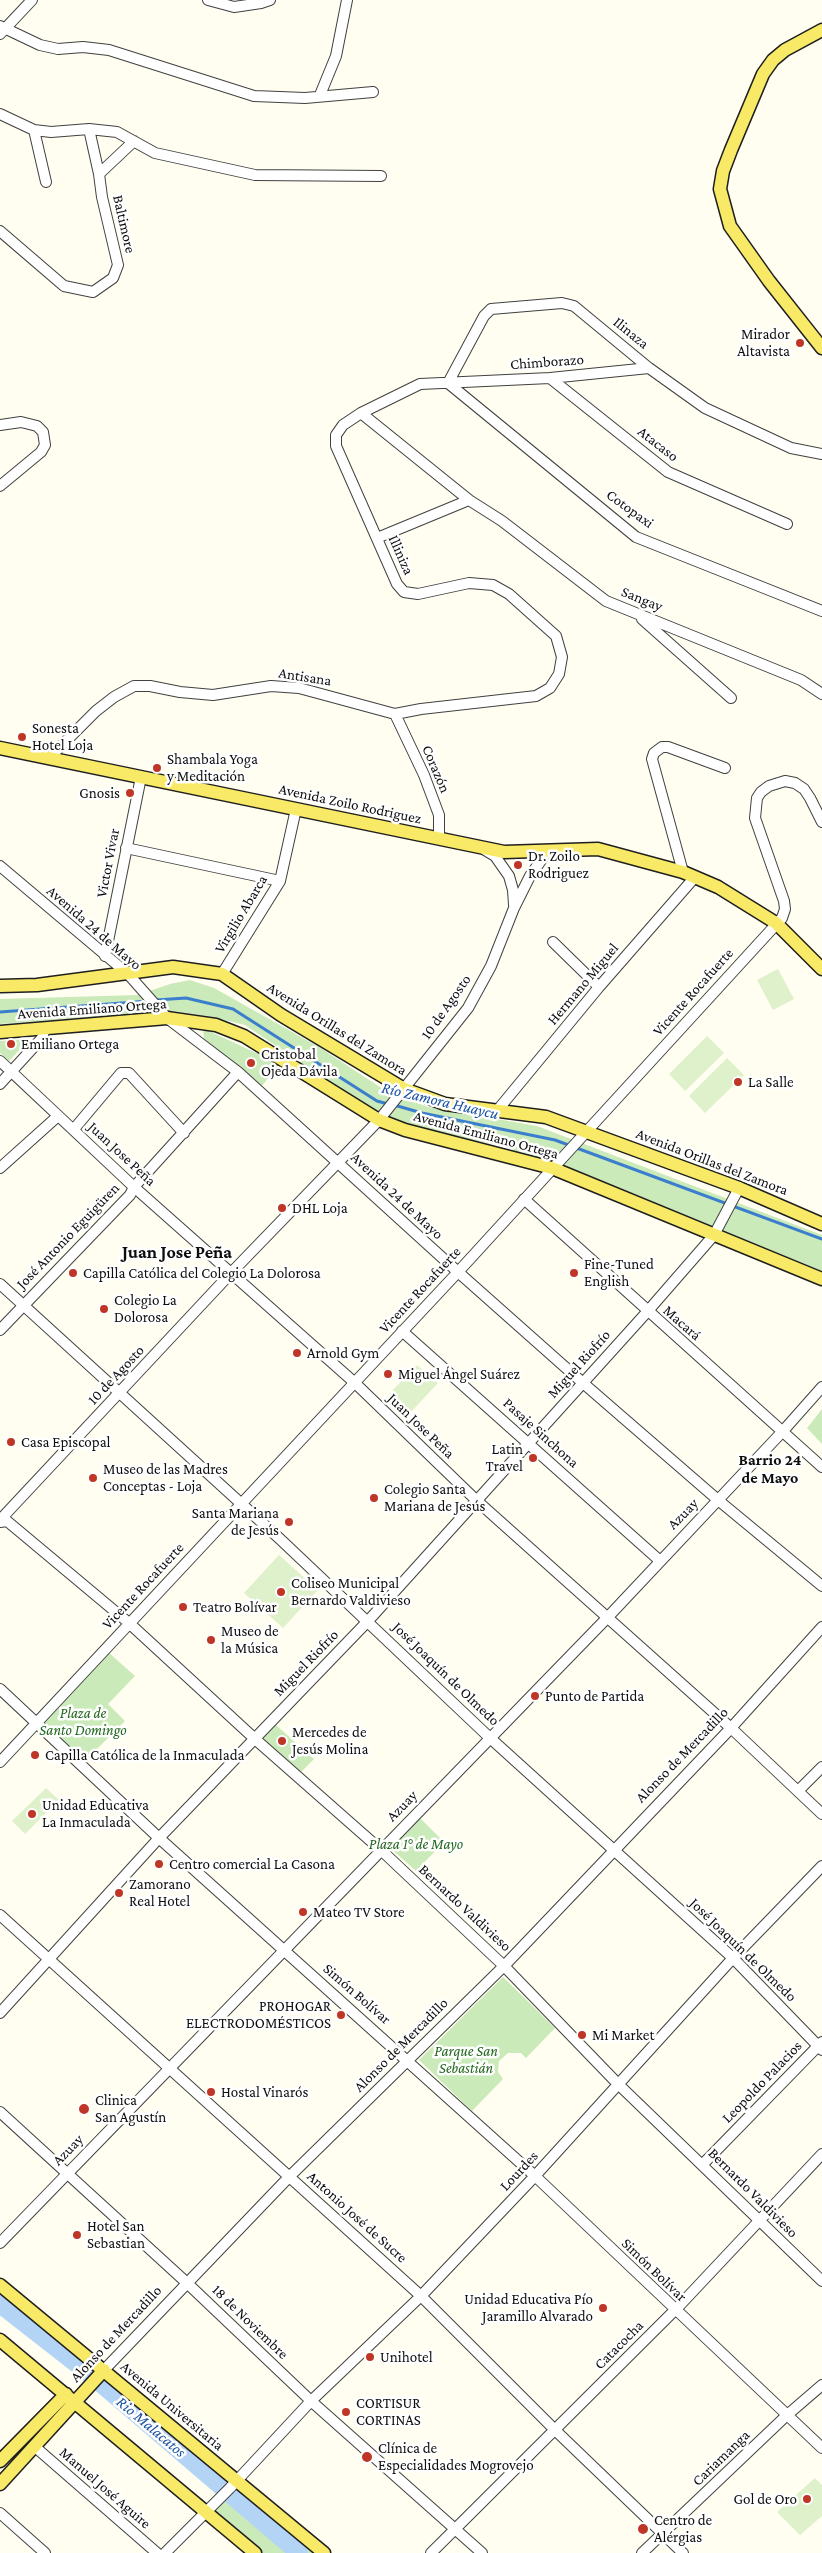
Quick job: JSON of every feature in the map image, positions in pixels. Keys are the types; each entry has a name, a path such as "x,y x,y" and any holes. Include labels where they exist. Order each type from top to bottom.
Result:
{"main road":[{"path":"822,30 785,50 774,60 764,74 731,150 723,171 720,189 730,226 769,281 822,348"},
{"name":"Avenida Zoilo Rodriguez","path":"0,748 504,852 598,849 689,875 718,887 776,923 822,969"},
{"name":"Avenida Orillas del Zamora","path":"0,986 37,985 173,967 222,974 281,1015 404,1089 445,1104 546,1117 587,1131 822,1224"},
{"name":"Avenida Emiliano Ortega","path":"0,1032 167,1018 208,1023 244,1036 378,1120 405,1130 552,1168 716,1232 822,1279"},
{"name":"Avenida Universitaria","path":"0,2285 234,2485 324,2553"},
{"path":"0,2340 209,2509 255,2553"},
{"name":"Alonso de Mercadillo","path":"0,2461 42,2427 101,2373"},
{"name":"Alonso de Mercadillo","path":"0,2484 34,2446 42,2427"}],"street":[{"path":"32,0 2,30 40,45 58,49 82,47 109,50 254,96 305,98 320,95 373,92"},
{"path":"208,0 234,7 270,0"},
{"path":"320,95 336,56 347,0"},
{"path":"0,114 34,130 51,132 90,129 117,132 155,153 255,176 381,176"},
{"name":"Baltimore","path":"0,231 64,286 93,292 113,278 118,265 102,197 90,129"},
{"path":"34,130 46,182"},
{"path":"99,174 134,141"},
{"name":"Ilinaza","path":"448,384 484,316 491,309 562,303 574,306 649,368 705,408 791,448 822,454"},
{"name":"Chimborazo","path":"448,384 550,378 649,368"},
{"name":"Atacaso","path":"550,378 668,472 787,524"},
{"name":"Illiniza","path":"448,384 420,384 361,413 343,425 336,435 336,446 397,584 404,592 418,594 469,583 493,585 509,594 556,636 562,657 559,674 550,688"},
{"name":"Cotopaxi","path":"448,384 636,536 822,611"},
{"name":"Sangay","path":"361,413 469,500 502,521 606,601 801,680 822,694"},
{"path":"0,425 21,422 38,426 43,432 44,445 41,452 0,486"},
{"path":"377,538 469,500"},
{"path":"636,613 731,698"},
{"name":"Antisana","path":"49,758 114,696 134,686 150,686 180,692 213,695 271,686 299,688 395,714 421,709 536,696 550,688"},
{"name":"Corazón","path":"395,714 424,775 439,816 439,838"},
{"path":"689,875 652,758 654,753 662,747 668,747 724,768"},
{"name":"Victor Vivar","path":"105,956 141,776"},
{"path":"776,923 784,914 785,909 754,818 757,798 769,786 785,781 795,783 804,789 822,822"},
{"name":"Virgilio Abarca","path":"222,974 280,882 296,809"},
{"name":"10 de Agosto","path":"479,847 495,856 504,867 513,890 514,908"},
{"path":"126,848 280,882"},
{"name":"10 de Agosto","path":"0,1521 232,1273 339,1163 404,1089 476,994 530,876 547,852"},
{"name":"Avenida 24 de Mayo","path":"2,870 128,974 167,1018 238,1072 583,1383 718,1500 822,1586"},
{"name":"Hermano Miguel","path":"496,1112 689,875"},
{"name":"Vicente Rocafuerte","path":"0,1762 240,1503 458,1272 776,923"},
{"path":"553,942 599,987"},
{"path":"0,1084 42,1038 45,1028"},
{"name":"Juan Jose Peña","path":"0,1060 134,1187 355,1383 476,1500 731,1728 822,1814"},
{"name":"José Antonio Eguigüren","path":"0,1330 23,1304 130,1196 134,1187 238,1072"},
{"path":"74,1129 122,1073 128,1074 184,1133"},
{"path":"0,1168 58,1116"},
{"name":"Miguel Riofrío","path":"0,2013 160,1838 368,1621 647,1312 716,1232 737,1191"},
{"name":"Macará","path":"524,1199 647,1312 822,1467"},
{"name":"José Joaquín de Olmedo","path":"0,1284 368,1621 490,1737 733,1958 821,2046"},
{"name":"Pasaje Sinchona","path":"402,1330 659,1560"},
{"name":"Azuay","path":"0,2243 607,1618 822,1387"},
{"name":"Bernardo Valdivieso","path":"0,1521 8,1521 129,1623 255,1739 381,1850 504,1966 618,2084 822,2281"},
{"name":"Alonso de Mercadillo","path":"101,2373 289,2177 504,1966 731,1728 822,1627"},
{"name":"Simón Bolívar","path":"0,1689 160,1838 409,2060 535,2176 786,2416 822,2448"},
{"path":"798,1791 822,1767"},
{"name":"Lourdes","path":"165,2553 234,2485 311,2401 421,2296 535,2176 733,1958 822,1866"},
{"name":"Antonio José de Sucre","path":"0,1915 50,1958 421,2296 555,2430 683,2553"},
{"name":"Leopoldo Palacios","path":"703,2164 821,2046"},
{"name":"18 de Noviembre","path":"0,2112 187,2283 311,2401 482,2553"},
{"name":"Catacocha","path":"431,2553 675,2310 822,2154"},
{"name":"Cariamanga","path":"642,2553 786,2416 822,2386"},
{"name":"Manuel José Aguire","path":"34,2446 157,2553"},
{"path":"0,2514 45,2553"}],"green space":[{"path":"778,969 794,999 773,1010 757,980"},
{"path":"190,980 214,988 319,1047 389,1093 428,1107 537,1126 822,1235 822,1271 603,1183 502,1146 416,1129 372,1111 245,1025 208,1016 174,1011 0,1024 0,999 138,995 170,984"},
{"path":"203,1031 209,1031 280,1064 260,1088 204,1038"},
{"path":"707,1036 724,1053 685,1091 669,1074"},
{"path":"30,1039 9,1061 0,1053 0,1041"},
{"path":"727,1058 744,1075 705,1113 689,1096"},
{"path":"417,1365 438,1383 410,1413 389,1394"},
{"path":"822,1409 822,1444 807,1428"},
{"name":"Coliseo Municipal Bernardo Valdivieso","path":"279,1555 318,1590 283,1628 244,1593"},
{"name":"Plaza de Santo Domingo","path":"108,1652 135,1676 108,1704 125,1721 83,1763 43,1723"},
{"path":"276,1725 314,1759 301,1772 262,1738"},
{"path":"46,1788 59,1800 25,1834 12,1821"},
{"name":"Plaza 1° de Mayo","path":"418,1816 444,1842 416,1871 388,1846"},
{"name":"Parque San Sebastián","path":"503,1977 555,2028 526,2058 521,2053 508,2053 499,2061 498,2072 503,2079 472,2111 419,2060"},
{"name":"Gol de Oro","path":"815,2478 822,2485 822,2516 800,2535 777,2512"},
{"path":"237,2481 324,2553 255,2553 206,2513"}],"waterway":[{"name":"Río Zamora Huaycu","path":"156,1000 186,998 233,1009 377,1101 388,1104"},
{"name":"Río Zamora Huaycu","path":"0,1012 149,1001"},
{"name":"Río Zamora Huaycu","path":"394,1105 422,1113 555,1140 822,1239"},
{"name":"Rio Malacatos","path":"0,2304 92,2376 299,2553"}],"place":[{"name":"Mirador Altavista","path":"800,343"},
{"name":"Sonesta Hotel Loja","path":"22,737"},
{"name":"Shambala Yoga y Meditación","path":"157,768"},
{"name":"Gnosis","path":"130,793"},
{"name":"Dr. Zoilo Rodriguez","path":"518,865"},
{"name":"Emiliano Ortega","path":"11,1044"},
{"name":"Cristobal Ojeda Dávila","path":"251,1063"},
{"name":"La Salle","path":"738,1082"},
{"name":"DHL Loja","path":"282,1208"},
{"name":"Capilla Católica del Colegio La Dolorosa","path":"73,1273"},
{"name":"Fine-Tuned English","path":"574,1273"},
{"name":"Colegio La Dolorosa","path":"104,1309"},
{"name":"Arnold Gym","path":"297,1353"},
{"name":"Miguel Ángel Suárez","path":"388,1374"},
{"name":"Casa Episcopal","path":"11,1442"},
{"name":"Latin Travel","path":"533,1458"},
{"name":"Museo de las Madres Conceptas - Loja","path":"93,1478"},
{"name":"Colegio Santa Mariana de Jesús","path":"374,1498"},
{"name":"Santa Mariana de Jesús","path":"289,1522"},
{"name":"Coliseo Municipal Bernardo Valdivieso","path":"281,1592"},
{"name":"Teatro Bolívar","path":"183,1607"},
{"name":"Museo de la Música","path":"211,1640"},
{"name":"Punto de Partida","path":"535,1696"},
{"name":"Mercedes de Jesús Molina","path":"282,1741"},
{"name":"Capilla Católica de la Inmaculada","path":"35,1755"},
{"name":"Unidad Educativa La Inmaculada","path":"32,1814"},
{"name":"Centro comercial La Casona","path":"159,1864"},
{"name":"Zamorano Real Hotel","path":"119,1893"},
{"name":"Mateo TV Store","path":"303,1912"},
{"name":"PROHOGAR ELECTRODOMÉSTICOS","path":"341,2015"},
{"name":"Mi Market","path":"582,2035"},
{"name":"Hostal Vinarós","path":"211,2092"},
{"name":"Clinica San Agustín","path":"84,2109"},
{"name":"Hotel San Sebastian","path":"77,2235"},
{"name":"Unidad Educativa Pío Jaramillo Alvarado","path":"603,2308"},
{"name":"Unihotel","path":"370,2357"},
{"name":"CORTISUR CORTINAS","path":"346,2412"},
{"name":"Clínica de Especialidades Mogrovejo","path":"367,2457"},
{"name":"Gol de Oro","path":"807,2499"},
{"name":"Centro de Alérgias","path":"643,2529"}],"district":[{"name":"Juan Jose Peña","path":"177,1252"},
{"name":"Barrio 24 de Mayo","path":"770,1469"}]}
